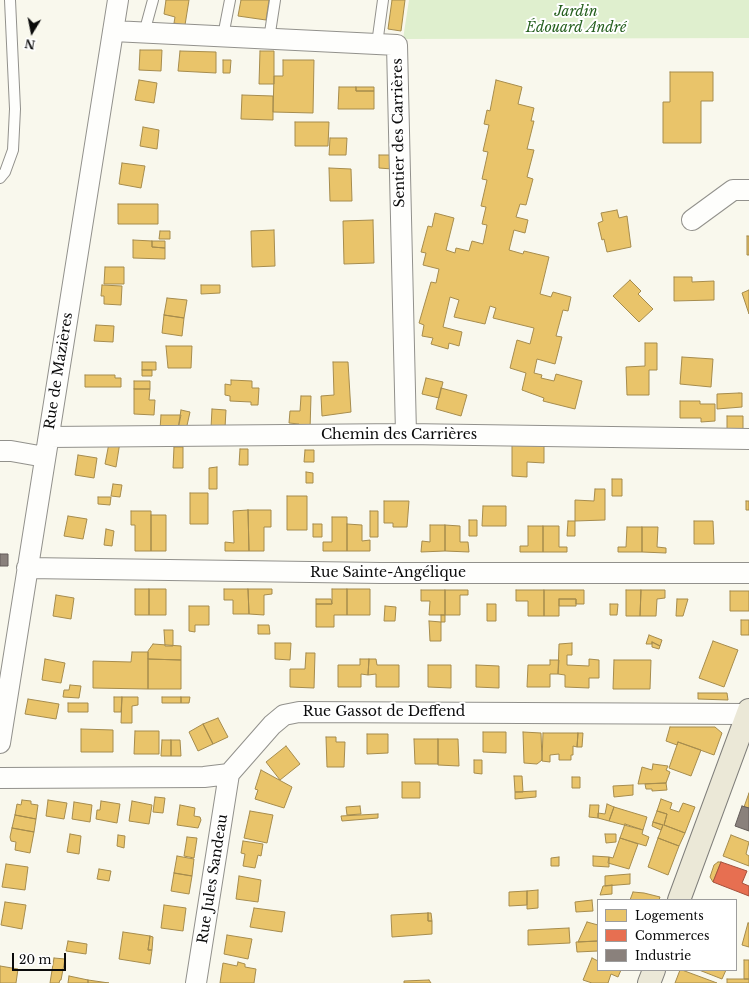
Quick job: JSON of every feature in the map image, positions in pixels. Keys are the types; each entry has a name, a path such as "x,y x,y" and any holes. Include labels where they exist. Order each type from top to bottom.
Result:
{"main road":[{"path":"679,899 748,712"},
{"path":"649,983 654,971"}],"street":[{"name":"Rue de Mazières","path":"0,743 118,0"},
{"name":"Sentier des Carrières","path":"113,31 397,45 406,434"},
{"path":"692,220 733,190 749,190"},
{"name":"Chemin des Carrières","path":"49,437 406,434 749,439"},
{"path":"0,451 12,451 45,457"},
{"name":"Rue Sainte-Angélique","path":"27,568 389,573 749,573"},
{"name":"Rue Gassot de Deffend","path":"229,774 272,725 284,716 299,712 748,712"},
{"path":"0,778 204,777 229,774"},
{"name":"Rue Jules Sandeau","path":"196,983 229,774"}],"lane":[{"path":"0,178 5,172 13,150 15,109 10,0"},
{"path":"144,32 153,0"},
{"path":"223,36 230,0"},
{"path":"269,39 275,0"},
{"path":"377,44 383,0"}],"green space":[{"name":"Jardin Édouard André","path":"409,0 749,0 749,38 403,39"}],"building: Logements":[{"path":"166,0 189,0 185,25 174,23 175,17 164,14"},
{"path":"241,0 269,0 266,20 238,16"},
{"path":"392,0 405,0 401,31 388,29"},
{"path":"140,50 162,50 161,71 139,70"},
{"path":"180,51 216,52 216,73 178,71"},
{"path":"260,51 274,51 274,84 259,84"},
{"path":"223,60 231,60 230,73 223,73"},
{"path":"283,60 314,60 313,113 273,112 274,76 283,76"},
{"path":"670,72 713,72 713,101 701,101 701,143 663,143 663,102 670,102"},
{"path":"139,80 157,83 154,103 135,100"},
{"path":"496,80 522,87 518,104 534,108 531,121 534,121 527,149 534,150 527,177 533,179 526,205 520,204 516,217 528,220 525,233 514,230 509,250 523,254 524,251 549,257 540,294 551,297 553,292 571,297 568,311 563,310 556,336 562,337 555,364 537,359 534,373 542,375 541,378 554,381 556,374 582,381 575,409 543,401 544,398 522,390 526,373 510,368 517,340 530,344 534,328 493,318 496,308 490,306 485,324 454,317 459,300 450,297 443,327 462,332 459,346 449,343 448,349 431,344 433,338 422,336 424,325 419,323 431,282 436,283 439,269 423,265 426,253 421,252 428,226 432,227 435,213 454,218 446,250 455,253 456,248 469,251 472,241 483,244 487,225 482,224 486,207 481,206 487,180 482,179 488,152 483,151 489,125 484,124 487,110 490,111"},
{"path":"339,87 356,87 356,91 374,91 374,109 338,109"},
{"path":"356,87 374,87 374,91 356,91"},
{"path":"242,95 273,96 273,120 241,119"},
{"path":"295,122 329,122 328,146 295,146"},
{"path":"143,127 159,130 157,149 140,146"},
{"path":"330,138 347,138 346,155 329,155"},
{"path":"379,155 392,155 392,169 379,168"},
{"path":"122,163 145,166 141,188 119,184"},
{"path":"329,168 351,169 352,201 330,201"},
{"path":"118,204 158,204 158,224 118,224"},
{"path":"617,210 619,218 627,216 631,247 607,252 604,239 602,240 598,223 603,221 601,213"},
{"path":"373,220 374,263 344,264 343,221"},
{"path":"274,230 275,266 252,267 251,231"},
{"path":"160,231 170,231 170,239 159,239"},
{"path":"747,236 749,236 749,255 747,255"},
{"path":"133,240 152,241 152,247 165,248 165,259 133,258"},
{"path":"152,241 165,241 165,248 152,247"},
{"path":"105,267 124,267 124,284 104,284"},
{"path":"674,277 692,277 692,282 714,281 714,300 674,301"},
{"path":"630,280 641,291 638,294 653,309 639,322 613,296"},
{"path":"102,285 122,286 121,305 104,304 104,296 101,296"},
{"path":"201,285 220,285 220,293 201,294"},
{"path":"749,290 749,314 742,293"},
{"path":"167,298 187,300 184,318 164,315"},
{"path":"164,315 184,318 182,336 162,333"},
{"path":"96,325 114,326 113,342 94,341"},
{"path":"645,343 657,343 657,370 649,370 649,395 627,395 626,367 645,366"},
{"path":"166,346 192,346 191,368 168,368"},
{"path":"682,357 713,359 711,387 680,384"},
{"path":"142,362 156,362 156,370 142,370"},
{"path":"333,362 348,362 351,412 322,416 321,396 334,395"},
{"path":"142,370 152,370 152,376 142,376"},
{"path":"85,375 115,375 115,378 121,378 121,387 85,387"},
{"path":"426,378 443,382 439,398 422,394"},
{"path":"231,380 252,381 252,388 259,388 258,405 251,405 251,402 230,401 230,396 225,395 225,384 231,385"},
{"path":"134,381 150,381 150,389 134,389"},
{"path":"441,388 467,395 461,416 436,409"},
{"path":"134,389 150,389 149,400 155,400 154,415 134,414"},
{"path":"742,393 742,407 717,409 717,394"},
{"path":"301,396 311,396 310,430 299,430 299,424 289,423 290,411 300,411"},
{"path":"680,401 700,401 700,404 715,404 715,421 701,422 701,418 680,418"},
{"path":"212,409 226,410 225,428 211,428"},
{"path":"181,410 190,412 186,430 178,429"},
{"path":"161,415 181,415 178,429 160,429"},
{"path":"727,416 743,416 743,432 727,432"},
{"path":"120,442 116,467 105,464 109,443"},
{"path":"512,444 544,444 544,463 527,462 527,477 512,476"},
{"path":"174,447 183,447 183,468 173,468"},
{"path":"240,449 248,449 248,465 239,465"},
{"path":"305,450 314,450 314,462 304,462"},
{"path":"78,455 97,458 94,478 75,475"},
{"path":"217,467 217,489 209,489 209,468"},
{"path":"306,472 313,473 313,483 306,483"},
{"path":"612,479 622,479 622,496 612,496"},
{"path":"113,484 122,485 120,497 111,496"},
{"path":"595,489 605,489 605,520 575,521 575,500 594,501"},
{"path":"190,493 208,493 208,524 190,524"},
{"path":"287,496 307,496 307,530 287,530"},
{"path":"98,497 111,497 110,505 98,504"},
{"path":"384,501 409,501 407,527 393,527 393,523 384,523"},
{"path":"746,501 749,501 749,510 746,510"},
{"path":"483,506 506,506 506,526 482,526"},
{"path":"248,510 271,510 271,527 264,527 264,551 249,551"},
{"path":"248,510 249,551 225,551 225,542 234,543 233,511"},
{"path":"131,511 151,511 151,551 135,551 135,525 131,525"},
{"path":"370,511 378,511 378,537 370,537"},
{"path":"151,515 166,515 166,551 151,551"},
{"path":"68,516 87,519 83,539 64,536"},
{"path":"332,517 347,517 347,551 323,551 323,542 332,542"},
{"path":"469,520 477,520 477,536 469,536"},
{"path":"568,521 575,521 575,536 567,536"},
{"path":"694,521 713,521 714,544 694,544"},
{"path":"313,524 322,524 322,537 313,537"},
{"path":"347,524 362,525 362,541 370,540 370,551 347,551"},
{"path":"430,525 445,525 445,551 421,552 422,541 430,542"},
{"path":"445,525 460,526 460,542 468,542 469,552 445,551"},
{"path":"528,526 543,526 543,552 520,552 520,546 528,546"},
{"path":"543,526 559,526 559,547 567,547 567,552 543,552"},
{"path":"627,527 642,527 642,552 618,552 618,547 626,547"},
{"path":"642,527 658,527 657,547 666,548 666,553 642,552"},
{"path":"106,529 114,531 112,546 104,545"},
{"path":"135,589 149,589 149,615 135,615"},
{"path":"149,589 166,589 166,615 149,615"},
{"path":"224,589 248,589 249,614 233,614 233,600 224,600"},
{"path":"248,589 272,589 272,594 264,595 264,615 249,614"},
{"path":"332,589 347,589 347,615 334,615 334,627 316,627 316,604 332,604"},
{"path":"347,589 370,589 370,615 347,615"},
{"path":"421,590 445,590 445,615 429,615 430,601 421,601"},
{"path":"445,590 468,590 468,595 460,595 460,615 445,615"},
{"path":"516,590 544,590 544,616 528,616 528,601 516,601"},
{"path":"544,590 584,590 584,604 576,604 576,599 559,599 559,616 544,616"},
{"path":"626,590 641,590 640,616 626,616"},
{"path":"641,590 665,590 665,598 657,599 656,616 640,616"},
{"path":"730,591 749,591 749,611 730,611"},
{"path":"56,595 74,598 71,619 53,616"},
{"path":"316,599 331,599 332,604 316,604"},
{"path":"559,599 576,599 576,606 559,606"},
{"path":"677,599 688,599 683,616 676,616"},
{"path":"487,604 496,604 496,621 487,621"},
{"path":"610,604 618,604 617,615 610,615"},
{"path":"189,606 209,606 209,625 195,625 195,632 189,631"},
{"path":"385,606 396,607 395,621 384,621"},
{"path":"441,615 445,615 445,622 441,622"},
{"path":"741,620 749,620 749,635 741,635"},
{"path":"429,621 441,622 441,641 430,641"},
{"path":"258,625 269,625 270,634 258,634"},
{"path":"164,630 173,630 173,646 165,646"},
{"path":"649,635 662,640 660,646 652,642 652,644 646,644"},
{"path":"713,641 738,650 724,687 699,678"},
{"path":"652,642 660,646 659,649 652,647"},
{"path":"275,643 291,643 290,660 275,659"},
{"path":"572,643 572,655 567,655 567,665 589,666 589,659 599,660 599,678 589,678 589,688 565,687 565,675 558,674 559,644"},
{"path":"153,644 181,646 181,660 148,659 148,651"},
{"path":"132,652 148,652 148,689 93,688 93,661 131,662"},
{"path":"306,653 315,653 314,688 290,687 290,669 305,669"},
{"path":"45,659 65,663 61,683 42,680"},
{"path":"148,659 181,660 181,689 148,689"},
{"path":"360,659 369,659 368,675 361,674 361,687 338,687 338,665 360,665"},
{"path":"369,659 376,659 377,665 399,665 399,687 376,687 376,674 368,675"},
{"path":"550,660 559,660 558,674 550,674 550,687 527,687 528,665 550,665"},
{"path":"614,660 651,660 650,689 613,689"},
{"path":"428,665 451,665 451,688 428,687"},
{"path":"476,665 499,666 499,688 476,687"},
{"path":"70,685 81,686 79,698 63,697 64,690 69,690"},
{"path":"698,693 727,693 728,700 698,699"},
{"path":"114,697 122,697 121,712 114,712"},
{"path":"122,697 138,697 138,705 132,706 132,723 121,723"},
{"path":"162,697 181,697 181,703 162,703"},
{"path":"181,697 190,697 189,703 181,703"},
{"path":"28,699 59,704 56,719 25,714"},
{"path":"68,703 88,703 88,712 68,712"},
{"path":"218,718 228,737 213,744 203,724"},
{"path":"203,724 213,744 198,751 189,732"},
{"path":"670,727 715,727 722,733 714,755 678,742 677,745 666,741"},
{"path":"81,729 113,730 113,752 81,752"},
{"path":"135,731 159,731 159,754 134,754"},
{"path":"483,732 506,732 506,753 483,752"},
{"path":"523,732 541,733 542,760 537,764 524,763"},
{"path":"543,733 578,733 577,747 573,746 573,755 571,755 571,760 559,760 559,754 550,755 550,762 542,761"},
{"path":"578,733 583,733 582,747 577,747"},
{"path":"367,734 388,734 388,753 367,754"},
{"path":"326,737 336,737 336,742 345,742 344,767 327,767"},
{"path":"414,739 438,739 438,764 415,764"},
{"path":"438,739 458,739 459,766 438,765"},
{"path":"162,740 171,740 171,756 161,756"},
{"path":"171,740 180,740 181,756 171,756"},
{"path":"678,742 701,750 691,776 669,768"},
{"path":"286,746 300,764 280,780 266,762"},
{"path":"474,760 482,760 482,774 474,773"},
{"path":"653,764 668,766 666,770 670,772 666,783 638,784 642,767 652,770"},
{"path":"261,770 292,787 284,808 255,799 258,790 255,789"},
{"path":"514,776 522,776 523,792 515,792"},
{"path":"572,777 580,777 580,788 572,788"},
{"path":"402,782 420,782 420,798 402,798"},
{"path":"666,783 667,790 652,791 652,789 646,789 645,784"},
{"path":"633,785 633,795 614,797 613,786"},
{"path":"536,791 536,797 515,799 515,792"},
{"path":"749,793 749,808 744,807"},
{"path":"155,797 165,798 163,813 153,812"},
{"path":"661,799 672,803 670,809 679,812 683,803 695,807 685,833 664,825 667,814 657,811"},
{"path":"22,800 31,801 31,804 38,805 36,819 15,815 17,804 21,805"},
{"path":"48,800 67,803 64,819 46,816"},
{"path":"101,801 120,804 117,823 96,819 97,810 100,810"},
{"path":"132,801 152,805 149,824 129,821"},
{"path":"74,802 92,805 90,822 72,819"},
{"path":"607,804 614,807 609,821 598,818 598,813 605,814"},
{"path":"180,805 195,808 194,816 200,817 201,820 198,828 177,825"},
{"path":"590,805 599,805 598,818 589,817"},
{"path":"360,806 361,814 347,815 346,807"},
{"path":"614,807 647,817 643,830 609,821"},
{"path":"250,811 273,815 267,843 244,838"},
{"path":"657,811 667,814 664,825 685,833 679,846 658,838 663,825 653,822"},
{"path":"378,814 378,818 342,821 341,816"},
{"path":"15,815 36,819 34,832 12,828"},
{"path":"653,822 663,825 661,830 652,826"},
{"path":"625,824 643,830 642,834 649,837 646,846 620,838"},
{"path":"12,828 34,832 30,853 15,850 16,842 11,841 10,837"},
{"path":"70,834 81,836 79,854 67,852"},
{"path":"605,834 616,834 616,842 606,843"},
{"path":"118,835 125,836 124,848 117,846"},
{"path":"731,835 749,842 746,854 749,856 749,866 723,856"},
{"path":"187,837 197,838 194,858 184,856"},
{"path":"620,838 638,844 629,869 608,863 609,857 613,858"},
{"path":"658,838 679,846 668,875 648,867"},
{"path":"243,841 263,844 261,856 258,855 255,868 243,866 245,854 241,853"},
{"path":"177,856 194,859 192,876 174,873"},
{"path":"593,856 609,857 609,867 593,866"},
{"path":"559,857 559,866 551,866 551,858"},
{"path":"721,862 713,882 710,877 714,865"},
{"path":"6,864 28,867 25,890 2,887"},
{"path":"99,869 111,871 109,881 97,879"},
{"path":"174,873 192,876 189,894 171,891"},
{"path":"630,874 630,884 605,886 605,876"},
{"path":"239,876 261,880 258,902 236,899"},
{"path":"612,885 612,894 600,895 603,886"},
{"path":"538,890 538,908 527,909 527,891"},
{"path":"527,891 527,905 509,906 509,892"},
{"path":"633,892 660,897 659,899 630,899"},
{"path":"592,900 593,911 576,912 575,902"},
{"path":"5,902 26,905 22,929 1,925"},
{"path":"164,905 186,908 183,931 161,928"},
{"path":"254,908 285,912 282,932 250,927"},
{"path":"428,913 431,913 432,921 428,921"},
{"path":"428,913 428,921 432,921 432,934 392,937 391,915"},
{"path":"587,922 597,925 597,941 578,942"},
{"path":"749,923 749,947 742,945"},
{"path":"569,928 570,943 528,945 528,930"},
{"path":"123,932 150,936 148,950 152,950 150,964 119,959"},
{"path":"227,935 252,939 248,959 224,954"},
{"path":"150,936 153,937 152,950 148,950"},
{"path":"68,941 87,944 86,954 66,951"},
{"path":"597,941 597,951 577,952 576,942"},
{"path":"54,958 65,959 61,980 59,983 50,983"},
{"path":"592,958 597,960 597,971 621,971 618,977 611,974 608,983 592,983 583,980"},
{"path":"744,960 749,960 749,979 744,979"},
{"path":"238,962 245,964 245,967 256,969 254,983 220,983 223,963 237,966"},
{"path":"0,966 18,969 16,983 0,983"},
{"path":"680,971 685,971 717,983 675,983"},
{"path":"702,971 726,971 722,979"},
{"path":"69,976 88,980 88,983 68,983"},
{"path":"727,979 749,979 749,983 727,983"},
{"path":"88,980 109,983 88,983"},
{"path":"429,980 431,983 404,983 404,981"}],"building: Commerces":[{"path":"721,862 747,871 742,883 749,886 749,896 713,882"}],"building: Industrie":[{"path":"0,554 8,554 8,566 0,566"},
{"path":"742,806 749,808 749,831 735,826"}]}
